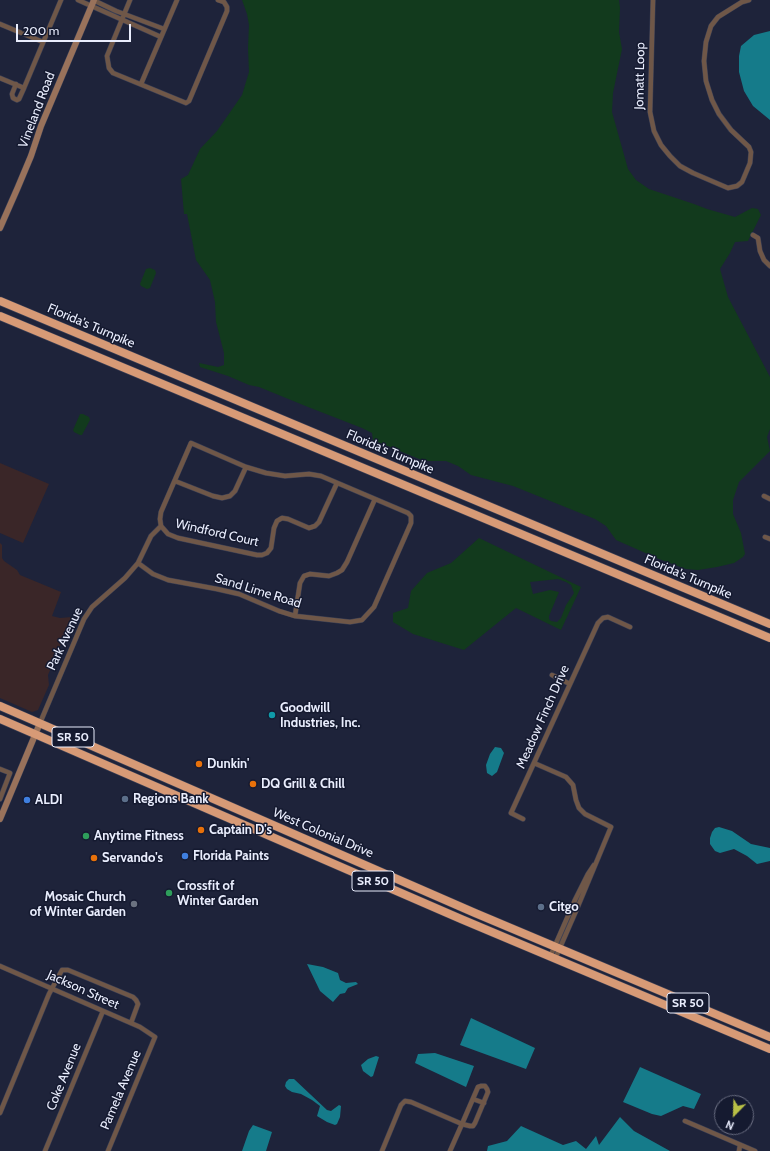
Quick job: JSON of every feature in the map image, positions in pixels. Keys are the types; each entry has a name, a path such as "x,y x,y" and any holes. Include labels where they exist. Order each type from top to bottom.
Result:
{"highway":[{"name":"Florida's Turnpike","path":"0,301 770,624"},
{"name":"Florida's Turnpike","path":"0,316 770,638"},
{"name":"West Colonial Drive","path":"0,706 475,913 770,1037"},
{"name":"West Colonial Drive","path":"0,719 461,919 770,1049"},
{"path":"113,767 122,764 141,768"},
{"path":"230,819 251,823 257,823 262,820"},
{"path":"255,830 264,827 290,832"},
{"path":"401,892 434,902 443,898"},
{"path":"461,919 464,915 475,913"},
{"path":"652,1000 668,1002 676,998"},
{"path":"669,1007 681,1004 710,1012"}],"main road":[{"name":"Vineland Road","path":"0,228 31,156 41,126 93,2"},
{"name":"Park Avenue","path":"0,819 40,723"}],"street":[{"path":"16,84 12,98 17,100 20,99 61,0"},
{"path":"78,0 93,2 111,12 121,20 161,36"},
{"path":"130,0 107,56 109,68 113,73 188,103 227,11 227,7 224,2 218,0"},
{"path":"141,84 177,0"},
{"name":"Jomatt Loop","path":"653,0 650,112 654,131 661,145 680,166 692,173 728,188 736,186 742,182 752,157 749,147 730,130 719,114 712,100 704,61 706,42 711,26 718,18 742,2 749,0"},
{"path":"111,12 124,13 164,29"},
{"path":"0,24 43,42"},
{"path":"0,78 24,88"},
{"path":"753,235 758,238 760,250 764,260 770,266"},
{"path":"161,526 161,512 191,443 246,467 266,473 285,476 309,474 321,476 375,499 342,570 329,576 310,574 304,576 300,583 295,616"},
{"path":"174,481 212,496 222,498 230,496 235,491 246,467"},
{"name":"Windford Court","path":"161,526 168,534 178,538 257,556 262,555 267,553 270,548 274,528 277,521 282,518 310,528 315,526 319,522 337,483"},
{"path":"764,496 770,498"},
{"name":"Sand Lime Road","path":"138,563 154,574 168,580 239,594 295,616 350,622 362,620 374,607 411,523 411,516 408,513 375,499"},
{"name":"Park Avenue","path":"40,723 84,619 92,607 138,563 150,536 161,526"},
{"name":"Meadow Finch Drive","path":"524,818 511,813 598,623 606,618 630,626"},
{"path":"552,675 570,684"},
{"path":"534,763 566,777 573,785 579,808 586,814 611,827 599,857 552,958"},
{"path":"0,769 10,773 0,796"},
{"path":"0,781 6,784"},
{"name":"Jackson Street","path":"0,966 131,1023 146,1030 155,1037"},
{"path":"0,1113 52,988 59,973 64,969 133,997 138,1004 131,1023"},
{"name":"Coke Avenue","path":"45,1151 103,1011"},
{"name":"Pamela Avenue","path":"108,1151 155,1037"},
{"path":"382,1151 401,1105 405,1101 411,1102 462,1124 473,1126 488,1092 484,1086 478,1087 473,1099 462,1124 450,1151"},
{"path":"473,1099 484,1103"},
{"path":"685,1121 755,1151"},
{"path":"739,1151 740,1145"}],"shaded area":[{"path":"242,0 619,0 619,32 622,49 613,93 612,112 628,169 636,180 649,189 735,217 752,208 758,209 761,215 748,241 735,242 720,269 728,297 770,377 770,429 767,437 770,451 739,482 733,500 733,514 741,533 745,554 743,557 734,563 717,567 698,570 686,569 616,540 606,526 595,519 513,486 471,475 458,466 446,461 424,461 373,440 372,433 362,428 259,387 249,385 228,376 200,367 199,363 218,367 224,365 224,353 216,322 215,302 210,280 196,260 187,214 184,214 181,179 188,175 200,149 217,131 242,95 249,72 249,25"},
{"path":"770,31 770,120 753,106 744,91 739,72 739,56 741,46 754,35"},
{"path":"150,268 155,270 156,273 150,288 147,289 140,284 146,269"},
{"path":"80,414 89,417 90,420 82,435 74,432 73,430"},
{"path":"0,463 49,484 23,543 0,533"},
{"path":"479,538 581,587 561,630 516,608 464,650 413,634 393,622 393,613 408,608 411,591 427,573 451,563","holes":["558,579 571,585 574,593 566,605 561,618 557,622 551,621 549,616 559,592 550,590 533,594 530,582"]},
{"path":"0,543 2,545 2,558 17,570 20,575 61,592 52,616 60,618 72,617 48,675 49,685 38,710 32,712 0,698"},
{"path":"495,747 501,748 504,753 497,772 492,776 487,773 486,765 490,754"},
{"path":"719,827 732,831 751,844 770,848 770,861 757,864 747,856 734,849 720,853 715,851 710,844 710,838 715,828"},
{"path":"307,964 323,967 338,973 340,980 346,983 356,982 358,984 348,988 345,993 340,994 333,1002 320,991"},
{"path":"471,1018 535,1048 526,1069 460,1045"},
{"path":"435,1053 474,1066 466,1087 415,1063 418,1054"},
{"path":"376,1056 379,1057 373,1076 371,1077 363,1071 361,1065 368,1059"},
{"path":"640,1067 701,1094 694,1109 683,1106 661,1116 652,1114 623,1102"},
{"path":"289,1079 294,1079 327,1110 331,1111 339,1105 341,1106 340,1117 337,1124 335,1125 327,1122 317,1116 320,1106 312,1100 287,1089 285,1086"},
{"path":"620,1117 634,1131 670,1151 487,1151 488,1146 507,1141 521,1126 563,1145 576,1141 586,1149 596,1136 599,1145"},
{"path":"253,1125 272,1132 266,1151 242,1151 249,1131"}],"place":[{"name":"Goodwill Industries, Inc.","path":"272,715"},
{"name":"Dunkin'","path":"199,764"},
{"name":"DQ Grill & Chill","path":"253,784"},
{"name":"Regions Bank","path":"125,799"},
{"name":"ALDI","path":"27,800"},
{"name":"Captain D's","path":"201,830"},
{"name":"Anytime Fitness","path":"86,836"},
{"name":"Florida Paints","path":"185,856"},
{"name":"Servando's","path":"94,858"},
{"name":"Crossfit of Winter Garden","path":"169,893"},
{"name":"Mosaic Church of Winter Garden","path":"134,904"},
{"name":"Citgo","path":"541,907"}]}
